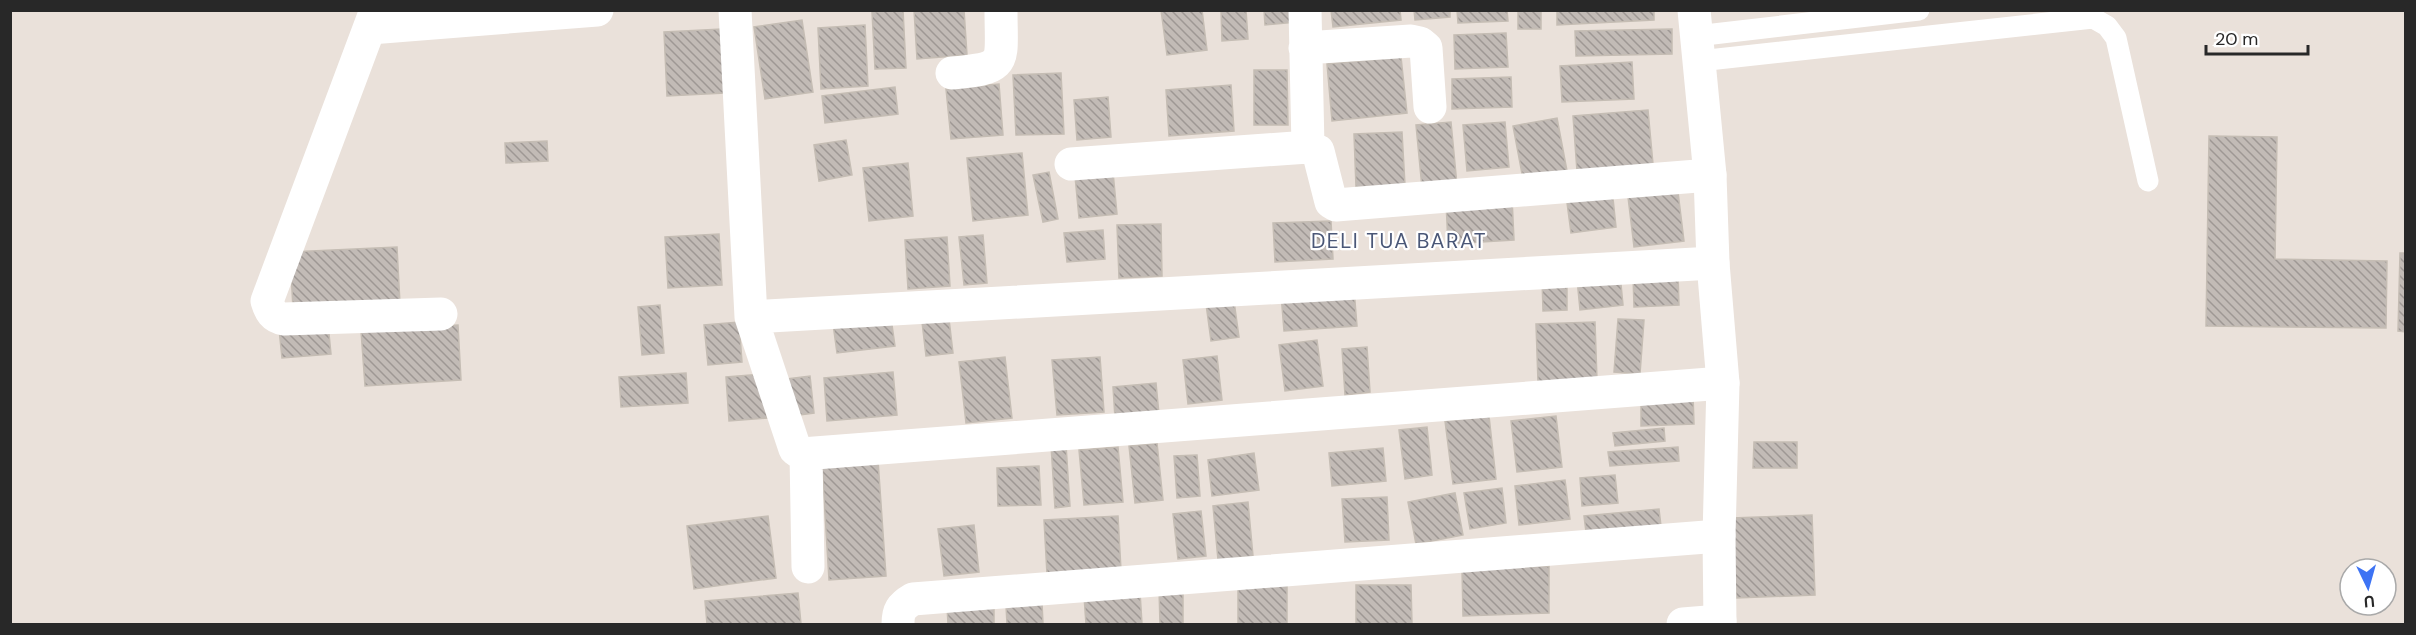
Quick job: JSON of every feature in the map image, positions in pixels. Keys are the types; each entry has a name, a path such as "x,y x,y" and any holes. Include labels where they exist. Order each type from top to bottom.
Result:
{"street":[{"path":"441,314 284,319 276,318 270,311 267,301 373,19 597,10"},
{"path":"735,10 751,317 795,449 806,454 1723,382"},
{"path":"952,73 988,70 996,65 1000,57 1001,10"},
{"path":"1305,10 1308,147"},
{"path":"1683,624 1720,623 1719,536 1723,382 1713,263 1710,175 1696,36"},
{"path":"1305,48 1411,41 1420,43 1426,48 1430,107"},
{"path":"1071,164 1308,147 1318,151 1331,202 1336,205 1710,175"},
{"path":"751,317 1713,263"},
{"path":"806,454 808,567"},
{"path":"898,624 898,614 903,604 913,599 1719,536"}],"lane":[{"path":"1696,36 1919,10"},
{"path":"1696,36 2093,18 2107,26 2116,38 2148,181"}],"building":[{"path":"903,10 906,68 875,69 872,12"},
{"path":"914,10 964,10 967,55 917,59"},
{"path":"1161,10 1202,10 1207,50 1167,55"},
{"path":"1221,10 1246,10 1248,39 1222,41"},
{"path":"1264,10 1295,10 1296,22 1265,25"},
{"path":"1331,10 1400,10 1401,20 1333,27"},
{"path":"1414,10 1450,10 1450,17 1415,20"},
{"path":"1457,10 1507,10 1508,21 1458,23"},
{"path":"1518,10 1541,10 1541,29 1518,29"},
{"path":"1557,10 1654,10 1654,20 1557,25"},
{"path":"802,20 813,92 765,99 754,27"},
{"path":"865,25 868,86 821,89 818,28"},
{"path":"722,29 725,93 667,96 664,32"},
{"path":"1672,29 1672,54 1576,56 1575,31"},
{"path":"1506,33 1508,67 1455,69 1454,35"},
{"path":"1401,57 1407,113 1332,121 1327,64"},
{"path":"1632,62 1634,99 1562,102 1560,66"},
{"path":"1254,70 1287,70 1288,125 1254,125"},
{"path":"1061,73 1064,134 1016,135 1013,75"},
{"path":"1511,77 1512,107 1452,109 1452,79"},
{"path":"999,84 1003,135 951,139 946,89"},
{"path":"1231,85 1234,131 1169,136 1166,90"},
{"path":"895,87 898,114 825,123 822,96"},
{"path":"1108,97 1111,137 1077,140 1074,100"},
{"path":"1648,110 1653,164 1577,171 1573,116"},
{"path":"1557,118 1567,171 1523,179 1513,126"},
{"path":"1451,122 1457,185 1422,188 1416,125"},
{"path":"1505,122 1509,167 1467,171 1463,125"},
{"path":"1402,132 1405,185 1356,187 1354,134"},
{"path":"2209,136 2277,137 2275,259 2387,261 2386,328 2206,326"},
{"path":"846,140 852,175 819,181 814,145"},
{"path":"547,141 548,161 506,163 505,143"},
{"path":"1022,153 1028,215 973,221 967,158"},
{"path":"908,163 913,216 869,221 863,168"},
{"path":"1049,172 1058,219 1043,222 1033,175"},
{"path":"1113,172 1117,214 1079,218 1075,176"},
{"path":"1612,189 1616,227 1571,233 1566,195"},
{"path":"1678,192 1684,241 1634,247 1628,197"},
{"path":"1512,198 1514,240 1448,244 1446,202"},
{"path":"1331,221 1333,259 1275,262 1273,223"},
{"path":"1161,224 1162,276 1119,278 1117,225"},
{"path":"1103,230 1105,259 1067,262 1064,233"},
{"path":"719,234 722,285 668,288 665,237"},
{"path":"983,235 987,283 964,285 959,237"},
{"path":"947,237 950,286 908,289 905,240"},
{"path":"397,247 400,304 293,309 290,252"},
{"path":"2400,253 2406,253 2406,332 2398,331"},
{"path":"1620,274 1623,305 1580,310 1577,279"},
{"path":"1678,274 1679,305 1634,307 1633,275"},
{"path":"1542,279 1567,279 1567,310 1543,311"},
{"path":"1354,289 1357,326 1284,331 1281,294"},
{"path":"1234,301 1239,337 1211,341 1206,304"},
{"path":"660,305 664,353 642,355 638,307"},
{"path":"891,318 895,346 837,353 833,324"},
{"path":"949,319 953,353 926,356 922,322"},
{"path":"1618,319 1644,320 1640,374 1614,372"},
{"path":"739,322 742,362 708,365 704,325"},
{"path":"1595,322 1597,380 1538,382 1536,324"},
{"path":"328,324 331,354 282,358 279,329"},
{"path":"458,325 461,380 365,386 361,331"},
{"path":"1317,340 1323,386 1285,391 1279,345"},
{"path":"1367,347 1370,392 1345,395 1342,349"},
{"path":"1217,356 1222,400 1188,404 1183,360"},
{"path":"1005,357 1012,418 966,423 959,362"},
{"path":"1100,357 1104,412 1057,415 1052,360"},
{"path":"893,372 897,415 827,421 824,378"},
{"path":"686,373 688,403 621,407 619,377"},
{"path":"763,374 767,418 729,421 726,377"},
{"path":"810,376 814,413 792,416 787,379"},
{"path":"1156,383 1159,414 1115,418 1113,387"},
{"path":"1693,395 1694,424 1641,426 1641,397"},
{"path":"1489,416 1496,479 1453,484 1445,421"},
{"path":"1556,416 1562,467 1517,472 1511,421"},
{"path":"1427,427 1432,475 1405,479 1399,430"},
{"path":"1664,428 1665,441 1615,446 1613,433"},
{"path":"1754,442 1797,442 1797,468 1753,468"},
{"path":"1157,443 1163,500 1135,503 1129,446"},
{"path":"1051,445 1066,445 1070,506 1055,508"},
{"path":"1118,447 1123,502 1084,505 1079,450"},
{"path":"1678,447 1679,461 1610,466 1608,452"},
{"path":"1383,448 1386,481 1332,486 1329,453"},
{"path":"1254,453 1259,490 1212,496 1208,460"},
{"path":"1197,455 1200,496 1177,498 1174,456"},
{"path":"878,460 886,576 829,580 822,464"},
{"path":"1039,466 1041,505 998,506 997,468"},
{"path":"1615,475 1618,503 1582,506 1580,478"},
{"path":"1565,480 1570,519 1519,525 1515,486"},
{"path":"1502,488 1506,523 1470,529 1464,493"},
{"path":"1455,493 1463,535 1416,544 1408,502"},
{"path":"1387,497 1389,540 1345,542 1342,499"},
{"path":"1248,502 1253,556 1218,560 1213,506"},
{"path":"1659,509 1661,526 1586,532 1584,516"},
{"path":"1201,511 1206,556 1178,559 1173,514"},
{"path":"1812,515 1815,595 1736,598 1732,518"},
{"path":"768,516 776,578 694,589 687,526"},
{"path":"1118,516 1121,570 1047,574 1044,520"},
{"path":"974,525 979,572 944,576 938,529"},
{"path":"1549,566 1549,613 1463,616 1462,569"},
{"path":"1238,580 1287,581 1287,624 1238,624"},
{"path":"1356,585 1411,585 1412,624 1356,624"},
{"path":"1183,587 1183,624 1160,624 1159,588"},
{"path":"1140,592 1142,624 1086,624 1084,596"},
{"path":"798,593 801,624 707,624 705,601"},
{"path":"1042,603 1043,624 1007,624 1006,605"},
{"path":"994,605 994,624 948,624 947,606"}],"district":[{"name":"DELI TUA BARAT","path":"1399,241"}]}
